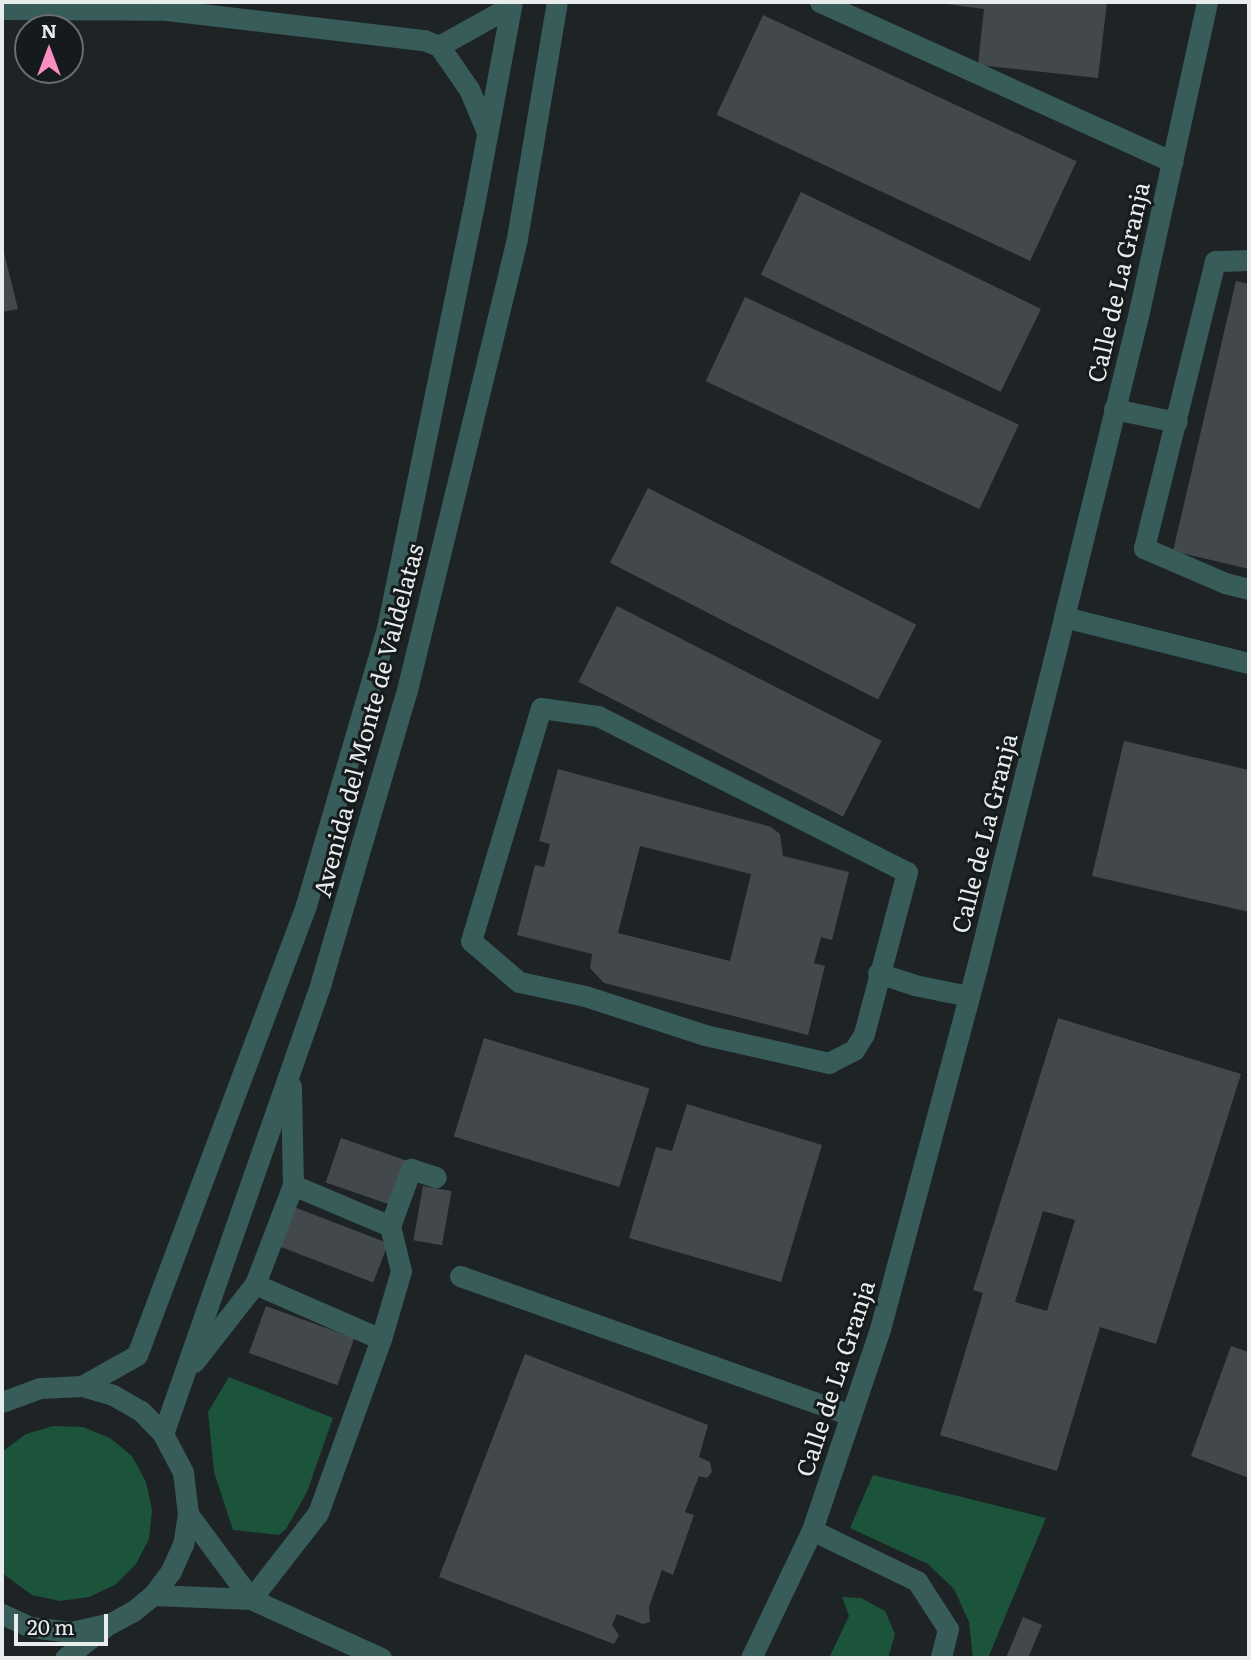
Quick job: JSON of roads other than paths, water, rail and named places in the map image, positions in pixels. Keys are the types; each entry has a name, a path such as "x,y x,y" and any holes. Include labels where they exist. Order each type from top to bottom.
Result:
{"street":[{"name":"Avenida del Monte de Valdelatas","path":"163,1434 321,982 410,676 517,238 557,2"},
{"path":"820,2 1172,162"},
{"name":"Calle de La Granja","path":"751,1658 812,1530 880,1329 969,996 1064,617 1172,162 1207,2"},
{"name":"Avenida del Monte de Valdelatas","path":"82,1386 137,1355 306,905 387,628 511,4"},
{"path":"439,46 511,4"},
{"path":"2,9 167,10 424,40 439,46 469,89 487,132"},
{"path":"1249,260 1215,261 1144,548 1225,583 1249,589"},
{"path":"1114,409 1177,422"},
{"path":"1064,617 1249,663"},
{"path":"541,708 597,716 907,872 878,972 864,1034 854,1051 829,1063 705,1035 585,996 519,982 471,941 541,708"},
{"path":"878,972 914,985 969,996"},
{"path":"184,1374 256,1284 293,1185 290,1070"},
{"path":"251,1599 318,1513 381,1339 401,1271 390,1226 411,1169 436,1177"},
{"path":"293,1185 390,1226"},
{"path":"460,1276 851,1415"},
{"path":"256,1284 381,1339"},
{"path":"2,1402 40,1388 82,1386 113,1395 141,1411 163,1434 183,1472 188,1514 183,1544 171,1571 153,1595 65,1658"},
{"path":"188,1514 251,1599"},
{"path":"812,1530 917,1581 948,1629 942,1658"},
{"path":"153,1595 251,1599 382,1658"},
{"path":"2,1614 30,1627 71,1632 111,1623"}]}
